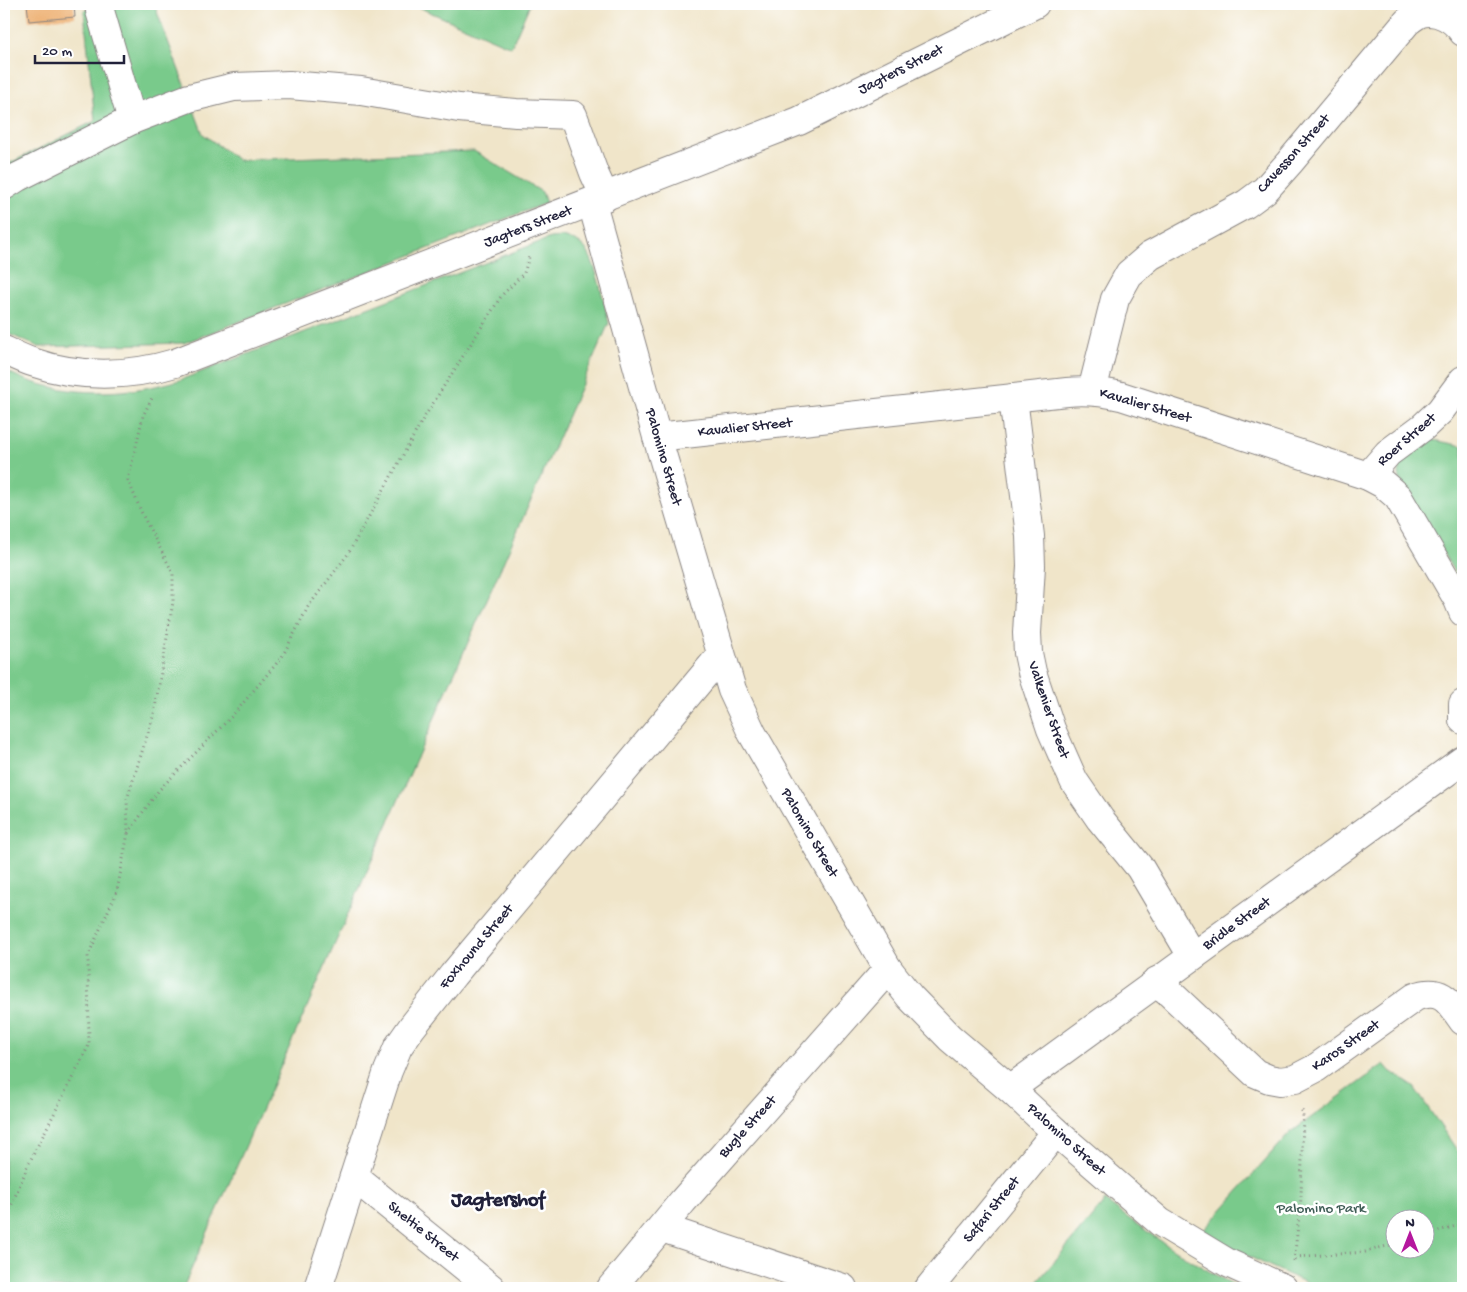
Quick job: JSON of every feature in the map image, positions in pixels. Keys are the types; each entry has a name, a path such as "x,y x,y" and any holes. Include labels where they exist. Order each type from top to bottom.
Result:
{"street":[{"name":"Jagters Street","path":"4,350 33,362 58,369 84,373 137,372 164,367 799,121 1002,11 1035,4"},
{"path":"4,186 132,120 100,11"},
{"name":"Cavesson Street","path":"1092,391 1115,299 1129,274 1150,256 1246,204 1265,190 1407,22 1420,13 1434,12 1446,16 1458,25 1463,32"},
{"name":"Palomino Street","path":"132,120 189,98 234,86 289,85 361,92 459,108 573,115 594,172 598,200 657,437 732,690 752,733 888,969 910,997 950,1038 1160,1222 1228,1263 1288,1277"},
{"name":"Roer Street","path":"1368,476 1388,453 1423,427 1440,411 1463,380"},
{"name":"Kavalier Street","path":"657,437 1068,392 1092,391 1121,396 1368,476 1383,484 1398,497 1458,600 1463,612"},
{"name":"Valkenier Street","path":"1013,398 1030,536 1031,566 1026,633 1032,672 1051,729 1074,781 1100,819 1140,868 1192,956"},
{"name":"Foxhound Street","path":"318,1288 388,1071 398,1047 453,975 721,655"},
{"path":"1463,704 1463,720"},
{"name":"Bridle Street","path":"1010,1089 1463,760"},
{"name":"Bugle Street","path":"612,1288 683,1201 888,969"},
{"name":"Karos Street","path":"1157,982 1255,1073 1280,1081 1295,1079 1316,1068 1415,997 1422,994 1439,994 1451,1004 1463,1021"},
{"name":"Safari Street","path":"929,1288 1056,1132"},
{"name":"Sheltie Street","path":"354,1177 492,1288"},
{"path":"662,1228 844,1288"}],"path":[{"path":"128,833 159,790 233,715 282,657 308,607 348,554 423,419 502,295 524,273 540,222"},
{"path":"4,1223 29,1163 88,1045 88,956 117,890 128,833 127,799 154,714 172,602 173,573 128,480 143,416 158,385 164,367"},
{"path":"1288,1277 1295,1257 1301,1198 1303,1114 1295,1079"},
{"path":"1434,1232 1463,1224"},
{"path":"1295,1257 1365,1252 1384,1247"}],"green space":[{"path":"104,4 154,4 203,134 238,160 474,151 542,192 546,203 184,343 39,347 4,332 4,166 95,121 84,11"},
{"path":"411,4 530,4 511,47"},
{"path":"562,237 578,243 588,252 596,271 609,323 183,1288 4,1288 4,370 21,378 50,387 87,392 125,391 162,385 180,380 550,238"},
{"path":"1429,439 1463,446 1463,587 1400,480 1401,460"},
{"name":"Palomino Park","path":"1384,1064 1390,1071 1414,1087 1463,1159 1463,1288 1318,1288 1241,1253 1203,1231 1290,1133"},
{"path":"1105,1201 1171,1248 1240,1288 1032,1288"}],"building":[{"path":"27,4 74,4 75,17 29,21"}],"district":[{"name":"Jagtershof","path":"498,1201"}]}
